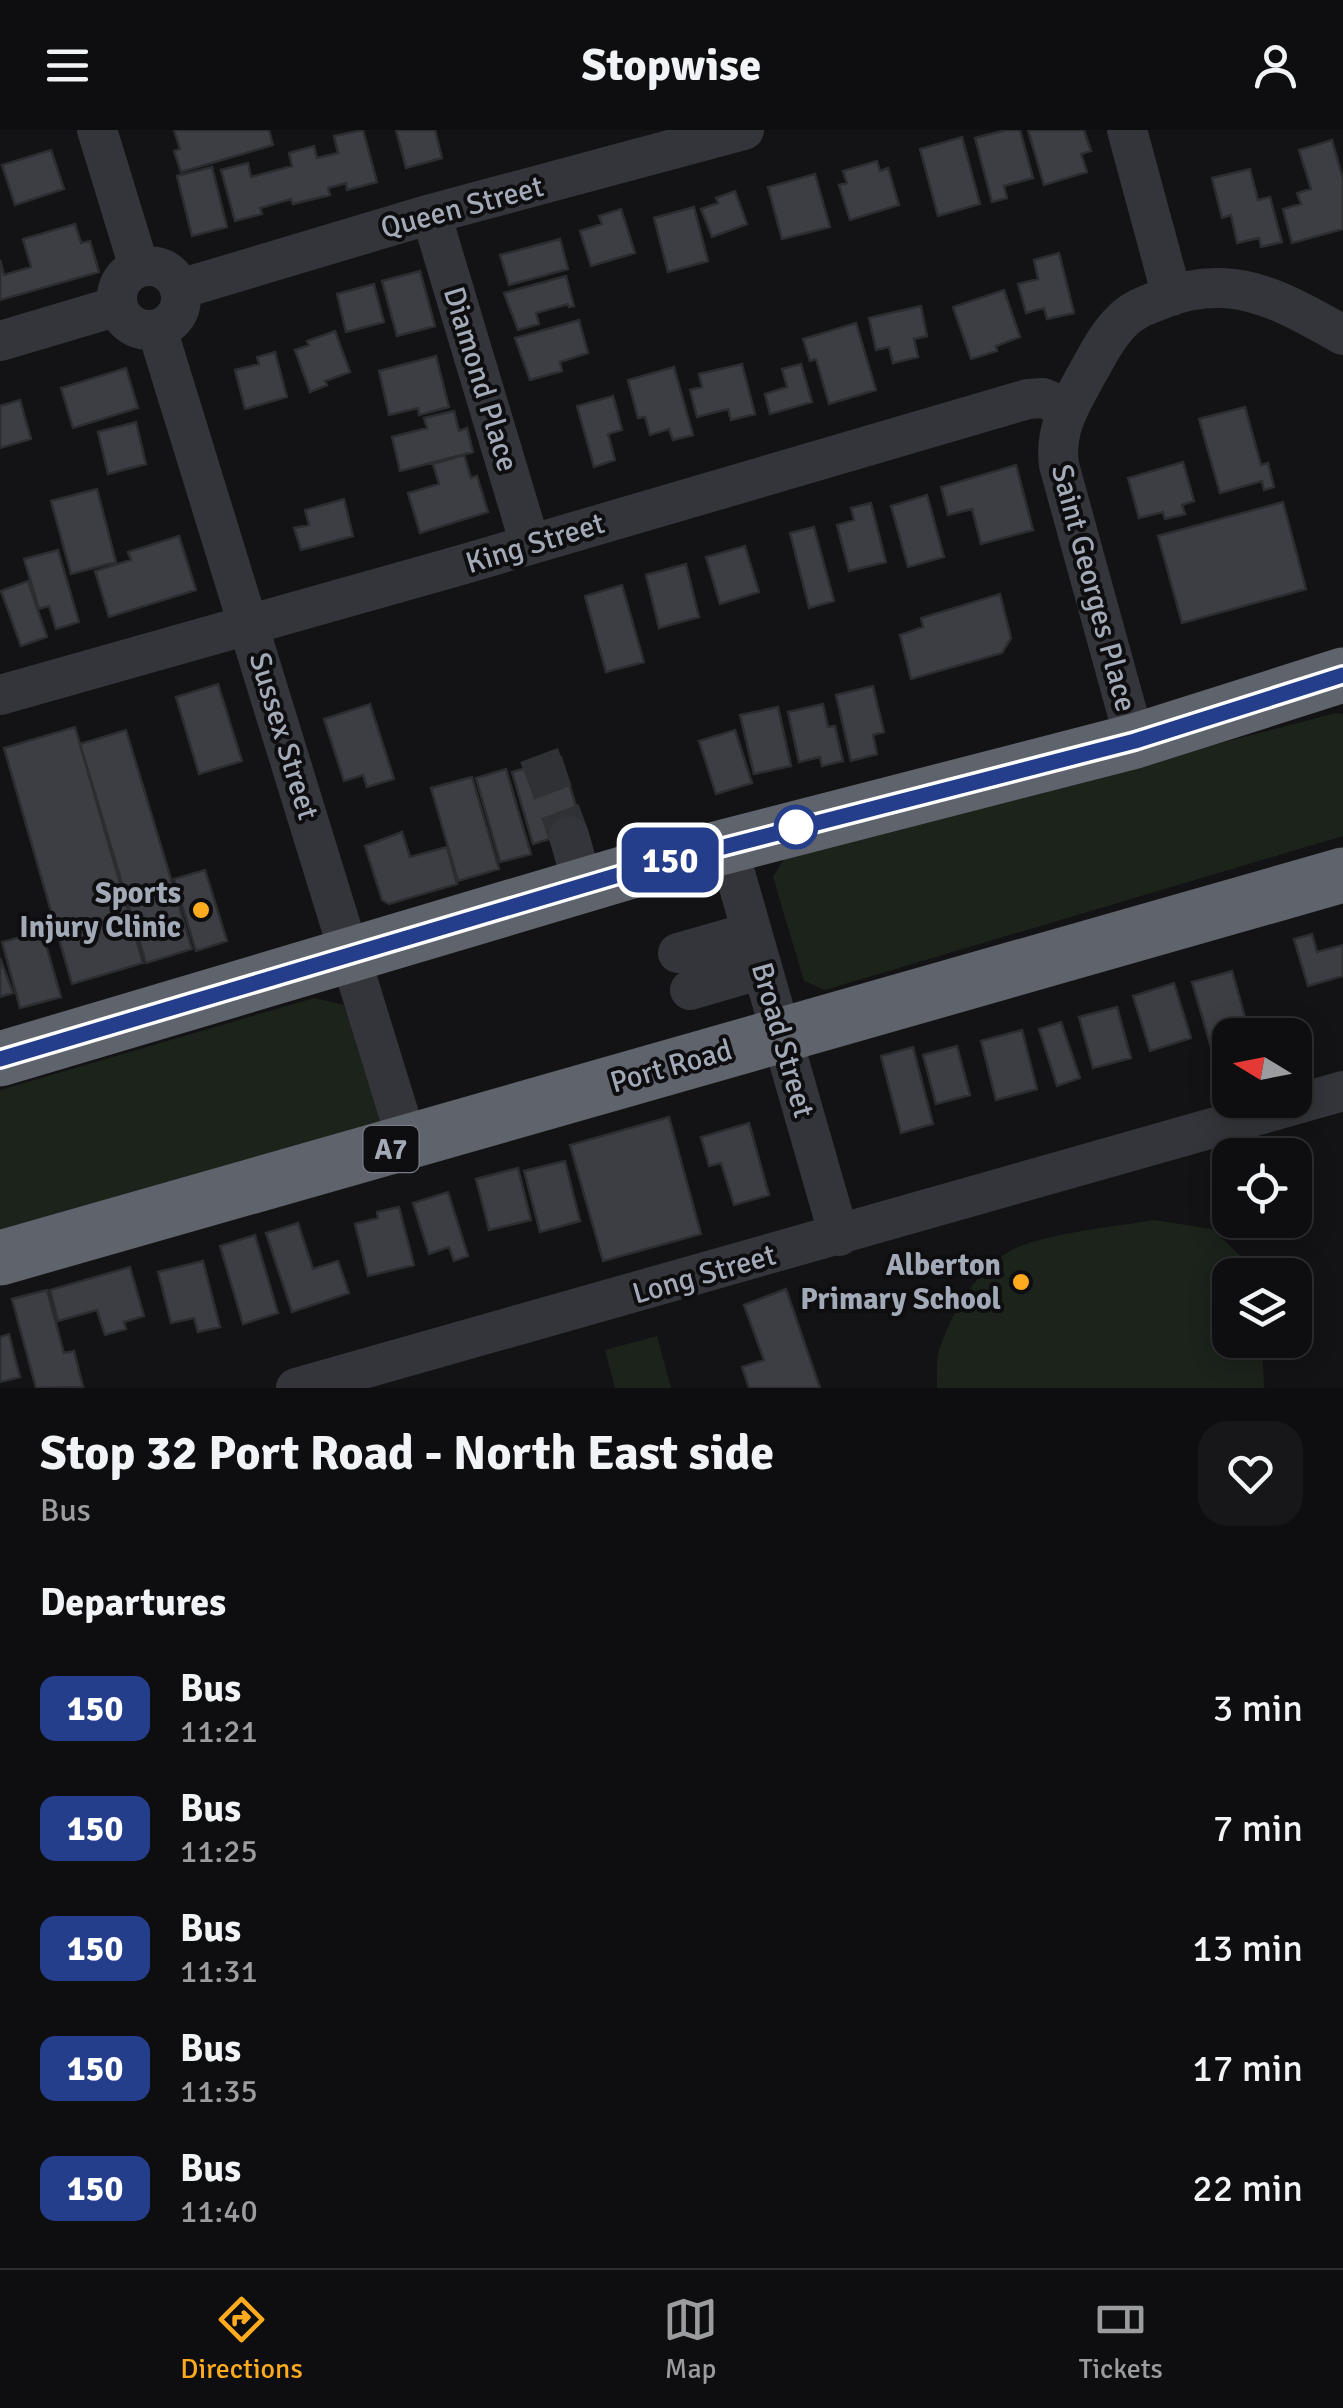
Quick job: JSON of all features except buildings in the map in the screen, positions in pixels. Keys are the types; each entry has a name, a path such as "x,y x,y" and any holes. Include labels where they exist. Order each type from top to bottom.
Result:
{"highway":[{"path":"0,1059 350,953 576,861 726,845 1135,741 1343,675"},
{"name":"Port Road","path":"0,1258 1343,874"}],"street":[{"path":"97,130 139,267"},
{"path":"1127,130 1172,296"},
{"name":"Queen Street","path":"180,289 722,133"},
{"name":"Diamond Place","path":"431,214 530,544"},
{"path":"139,267 159,267 169,272 180,289 181,299 174,318 156,329 137,328 118,306 119,287 139,267"},
{"name":"Saint Georges Place","path":"1135,741 1059,465 1056,446 1068,408 1119,323 1133,311 1172,296 1224,286 1247,290 1340,327"},
{"path":"0,341 118,306"},
{"name":"Sussex Street","path":"156,329 408,1144"},
{"name":"King Street","path":"0,695 1028,399 1042,398 1068,408"},
{"name":"Broad Street","path":"726,845 839,1236"},
{"path":"684,971 757,950"},
{"name":"Long Street","path":"296,1388 1343,1091"}],"shaded area":[{"path":"1343,714 1343,836 825,990 804,981 773,877 786,856"},
{"path":"314,998 344,1005 382,1124 0,1236 0,1090"},
{"path":"1154,1220 1212,1229 1212,1238 1222,1238 1243,1258 1212,1258 1212,1358 1263,1358 1264,1388 937,1388 938,1354 944,1336 966,1294 986,1270 1023,1245 1080,1231"},
{"path":"657,1336 671,1388 615,1388 605,1350"}],"tunnel":[{"path":"539,755 569,836"}],"bus line":[{"name":"150","path":"0,1059 642,868 1135,741 1343,675"}],"place":[{"name":"Sports Injury Clinic","path":"201,910"},
{"name":"Alberton Primary School","path":"1021,1282"}]}
